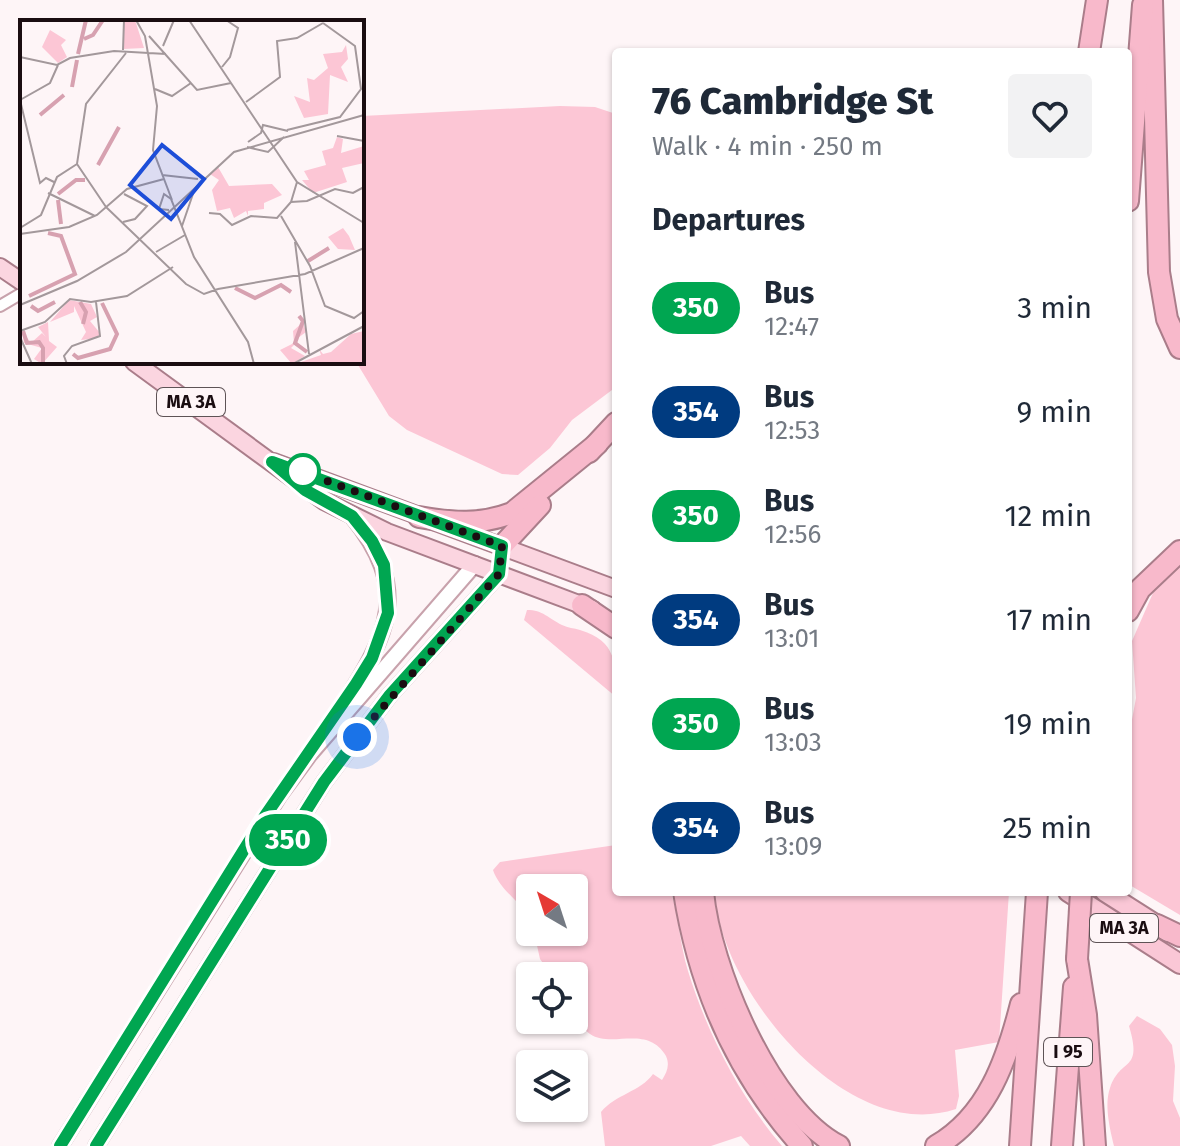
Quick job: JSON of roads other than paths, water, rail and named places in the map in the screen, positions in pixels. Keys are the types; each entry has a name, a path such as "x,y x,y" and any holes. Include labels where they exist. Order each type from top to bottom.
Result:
{"highway":[{"path":"1090,48 1099,0"},
{"path":"1097,48 1099,0"},
{"path":"1132,147 1143,0"},
{"path":"1152,0 1159,272 1167,319 1180,348"},
{"path":"502,546 612,427"},
{"path":"419,517 458,523 512,513 597,444"},
{"path":"1132,605 1148,581 1180,551"},
{"path":"582,605 612,625"},
{"path":"685,896 695,951 729,1042 770,1108 802,1146"},
{"path":"704,896 712,945 746,1030 795,1108 815,1131 839,1146"},
{"name":"I 95","path":"1020,1146 1037,896"},
{"name":"MA 3A","path":"1074,896 1180,964"},
{"name":"I 95","path":"1062,1146 1081,896"},
{"path":"1111,896 1180,938"},
{"path":"1077,959 1089,1046 1095,1146"},
{"path":"936,1146 963,1127 988,1095 1004,1062 1031,965"}],"main road":[{"path":"0,267 20,281"},
{"name":"MA 3A","path":"137,364 272,462 305,490 352,516 612,617"},
{"name":"MA 3A","path":"272,462 612,587"},
{"path":"60,1146 257,828 310,754 372,658 388,613 384,565 372,541 352,516"},
{"path":"310,754 475,564 502,546"},
{"path":"96,1146 324,782 389,696 499,574 502,546"}],"street":[{"path":"0,306 20,294"}]}
